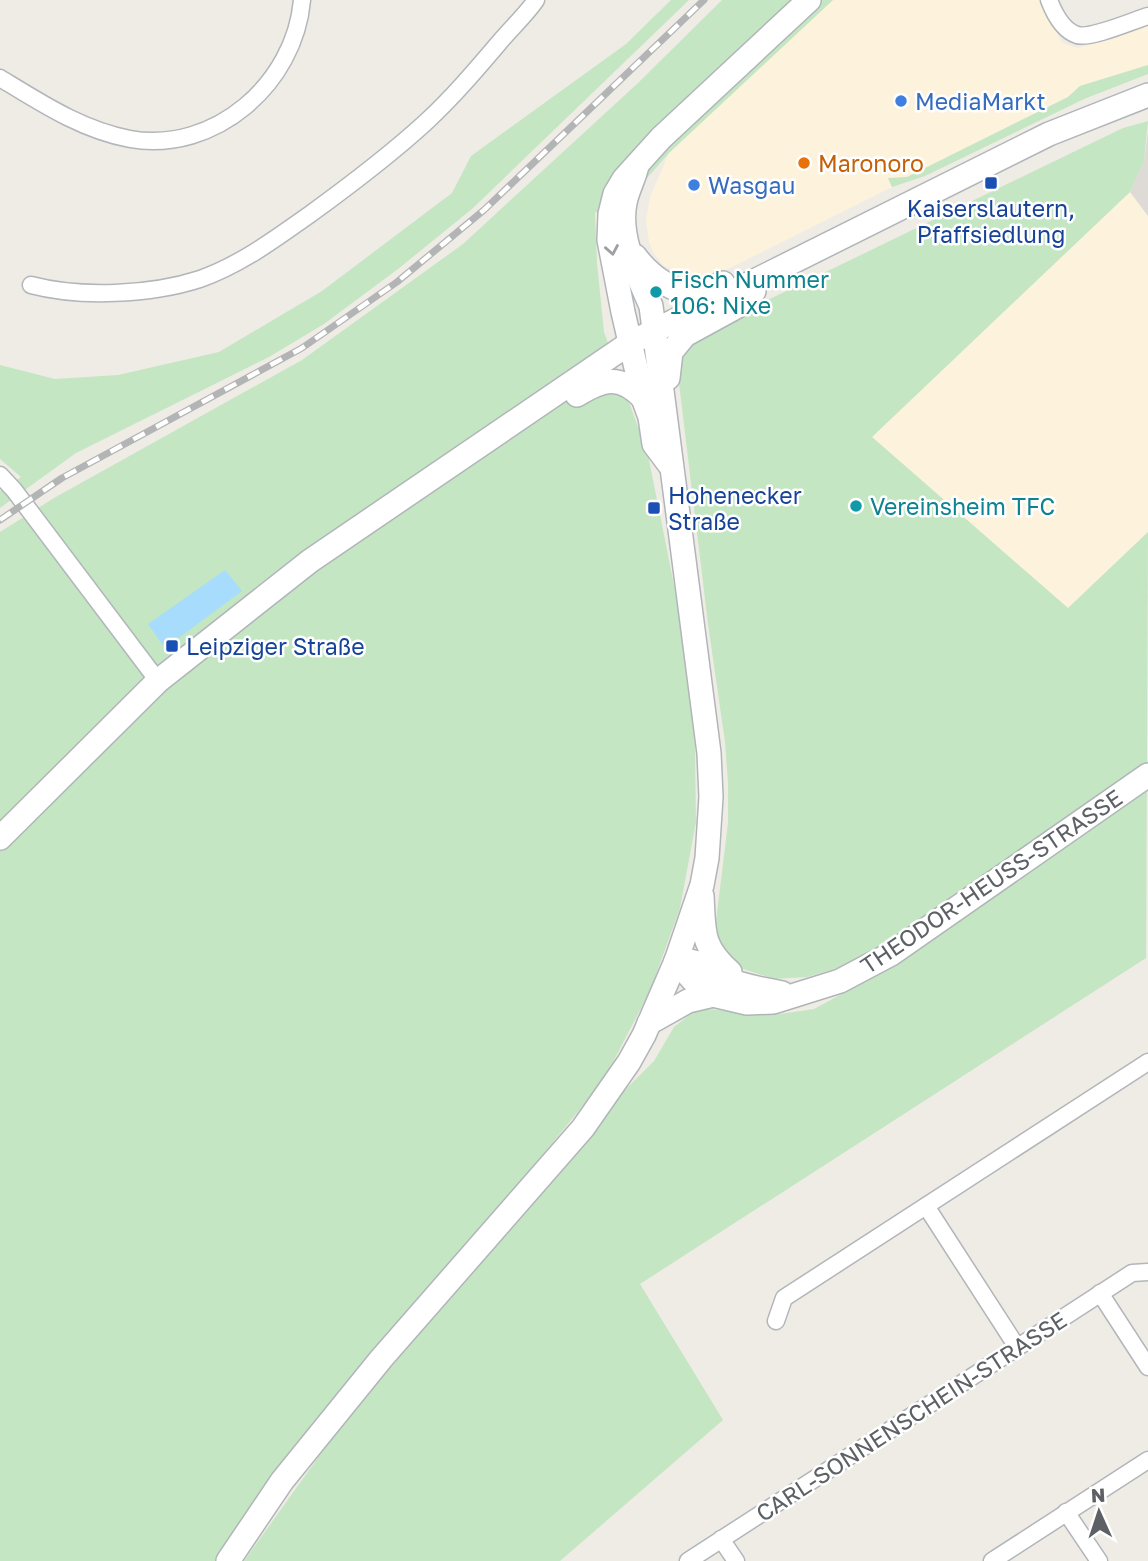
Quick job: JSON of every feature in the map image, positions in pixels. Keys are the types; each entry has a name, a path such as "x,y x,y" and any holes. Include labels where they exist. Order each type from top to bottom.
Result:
{"main road":[{"path":"654,399 631,343 609,240 610,214 615,194 624,179 661,138 809,0"},
{"path":"0,838 158,681 310,561 631,343 1049,134 1148,95"},
{"path":"637,166 625,202 624,220 629,249 651,306 655,330 654,399"},
{"path":"629,249 647,273 679,289 700,292 747,271 779,268"},
{"path":"743,984 706,943 702,885 709,826 709,753 673,469 654,444 650,417 671,352 685,335 738,306 779,268"},
{"path":"520,418 553,410 588,388 606,381 624,383 654,399"},
{"name":"THEODOR-HEUSS-STRASSE","path":"676,961 700,988 713,995 747,1003 773,1002 840,981 891,954 1148,775"},
{"path":"228,1561 282,1480 373,1370 583,1128 629,1062 649,1024 676,961 702,885"},
{"name":"THEODOR-HEUSS-STRASSE","path":"676,961 700,963 723,978 792,995"},
{"path":"649,1024 688,1001 713,995"}],"street":[{"path":"0,78 56,112 101,132 132,139 163,141 193,134 224,122 257,96 271,81 290,47 302,0"},
{"path":"32,285 55,291 107,292 156,288 199,279 243,259 283,234 359,178 426,122 468,79 536,0"},
{"path":"1049,0 1063,26 1077,35 1089,35 1148,16"},
{"path":"0,475 158,681"},
{"path":"776,1321 784,1298 1148,1062"},
{"path":"926,1206 1017,1347"},
{"name":"CARL-SONNENSCHEIN-STRASSE","path":"688,1561 1100,1293 1132,1273 1148,1272"},
{"path":"1100,1293 1148,1367"},
{"path":"992,1561 1148,1460"},
{"path":"1066,1512 1099,1561"},
{"path":"721,1539 736,1561"}],"shaded area":[{"path":"833,0 1040,0 1062,43 1078,48 1148,25 1148,65 1080,86 1068,97 907,177 888,178 892,187 716,275 694,278 664,266 654,254 649,242 646,220 650,197 669,153"},
{"path":"1148,132 1148,216 1130,192 1144,161"},
{"path":"1130,192 1148,216 1148,532 1068,608 872,437"}],"green space":[{"path":"671,0 689,0 472,209 398,269 324,324 269,357 76,453 0,508 0,491 21,477 0,459 0,365 55,379 118,375 219,352 322,291 452,193 471,156 626,44"},
{"path":"722,0 833,0 669,153 641,185 595,213 604,332 648,455 684,635 695,745 696,822 680,908 650,991 603,1081 229,1539 216,1561 0,1561 0,532 54,498 302,360 463,244 638,83"},
{"path":"1148,65 1148,74 1084,99 925,176 892,187 888,178 907,177 1068,97 1080,86"},
{"path":"1148,121 1144,161 1130,192 872,437 1068,608 1148,532 1146,958 640,1284 723,1420 560,1561 244,1561 342,1424 586,1140 622,1093 654,1061 674,1027 698,1008 773,1015 814,1009 849,990 837,968 807,977 774,979 740,968 723,953 715,929 728,823 728,783 678,375 681,355 706,330 1123,128"}],"water":[{"path":"225,570 242,591 165,648 148,624"}],"railway":[{"path":"0,520 62,478 302,348 397,282 484,210 704,0"}],"place":[{"name":"MediaMarkt","path":"901,101"},
{"name":"Maronoro","path":"804,163"},
{"name":"Kaiserslautern, Pfaffsiedlung","path":"991,183"},
{"name":"Wasgau","path":"694,185"},
{"name":"Fisch Nummer 106: Nixe","path":"656,292"},
{"name":"Vereinsheim TFC","path":"856,506"},
{"name":"Hohenecker Straße","path":"654,508"},
{"name":"Leipziger Straße","path":"172,646"}]}
